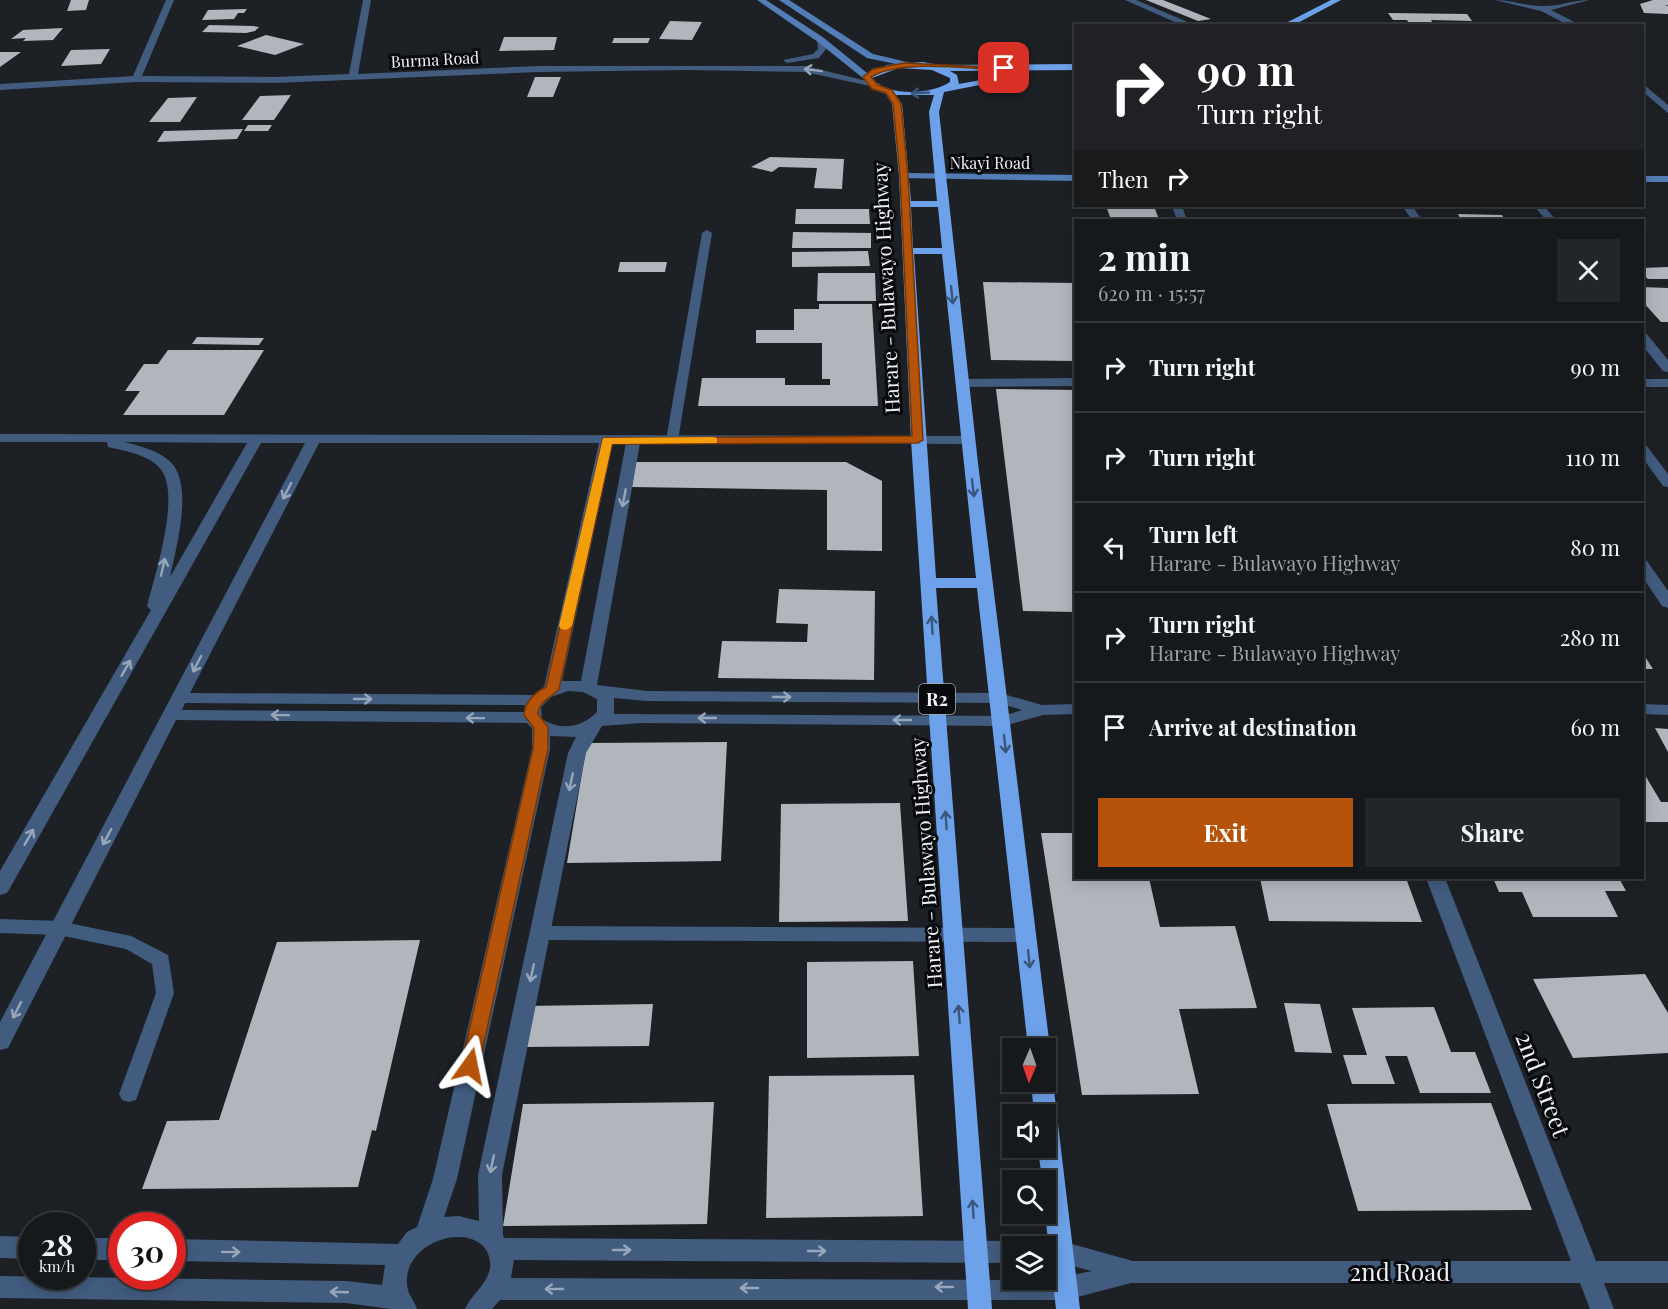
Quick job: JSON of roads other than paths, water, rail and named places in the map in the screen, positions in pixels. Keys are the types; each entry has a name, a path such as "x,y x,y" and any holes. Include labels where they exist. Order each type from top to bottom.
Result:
{"highway":[{"path":"1288,24 1337,0"},
{"path":"888,67 1074,68 924,93 889,92 869,80 888,67"},
{"path":"936,68 954,77 955,82 944,89 934,112 966,440 1003,721 1038,1038"},
{"name":"Harare - Bulawayo Highway","path":"889,92 897,104 904,176 918,440 980,1298"},
{"path":"905,204 943,204"},
{"path":"908,251 948,251"},
{"path":"928,583 985,583"},
{"path":"1043,1092 1052,1236"},
{"path":"1056,1262 1067,1299"}],"main road":[{"path":"761,0 821,40 869,80"},
{"path":"783,0 870,56 920,66"},
{"name":"Nkayi Road","path":"904,176 1074,178"},
{"path":"1644,179 1668,179"}],"street":[{"path":"136,79 171,0"},
{"path":"367,0 354,76 579,62 781,61 816,56 822,48 821,40"},
{"path":"1129,0 1188,24"},
{"path":"1499,0 1543,9 1574,24"},
{"path":"1543,9 1585,0"},
{"name":"Burma Road","path":"0,87 136,79 325,78 558,69 763,67 822,71 869,80"},
{"path":"1644,88 1668,110"},
{"path":"1540,207 1550,219"},
{"path":"1644,338 1668,368"},
{"path":"962,383 1074,382"},
{"path":"1644,383 1668,383"},
{"path":"0,438 966,440"},
{"path":"80,438 122,446 152,457 169,468 175,487 173,525 150,624"},
{"path":"0,888 256,439"},
{"path":"0,1042 314,439"},
{"path":"552,689 607,440"},
{"path":"593,689 634,440"},
{"path":"1644,567 1668,603"},
{"path":"427,1233 445,1179 540,749 537,723 532,707 536,700 552,689 575,685 647,696 1000,698 1042,710"},
{"path":"477,1309 496,1289 504,1265 496,1243 490,1175 577,753 595,724 606,713 605,697 593,689"},
{"path":"179,698 536,700"},
{"path":"170,715 537,723 564,732 595,724 640,718 1003,721 1042,710 1074,709"},
{"path":"1644,709 1668,710"},
{"name":"2nd Street","path":"1436,879 1602,1309"},
{"path":"401,1304 393,1285 395,1270 402,1255 427,1233 460,1225 477,1228 496,1243 1002,1252"},
{"path":"0,1247 18,1248"},
{"path":"186,1251 402,1255"},
{"name":"2nd Road","path":"1056,1253 1131,1272 1668,1272"},
{"name":"2nd Road","path":"496,1289 1067,1299 1131,1272"},
{"path":"0,1287 346,1292 401,1304"}],"lane":[{"path":"672,440 707,233"},
{"path":"1644,451 1668,483"},
{"path":"0,926 59,928 131,943 161,960 165,993 129,1094"},
{"path":"540,933 1026,935"}]}
